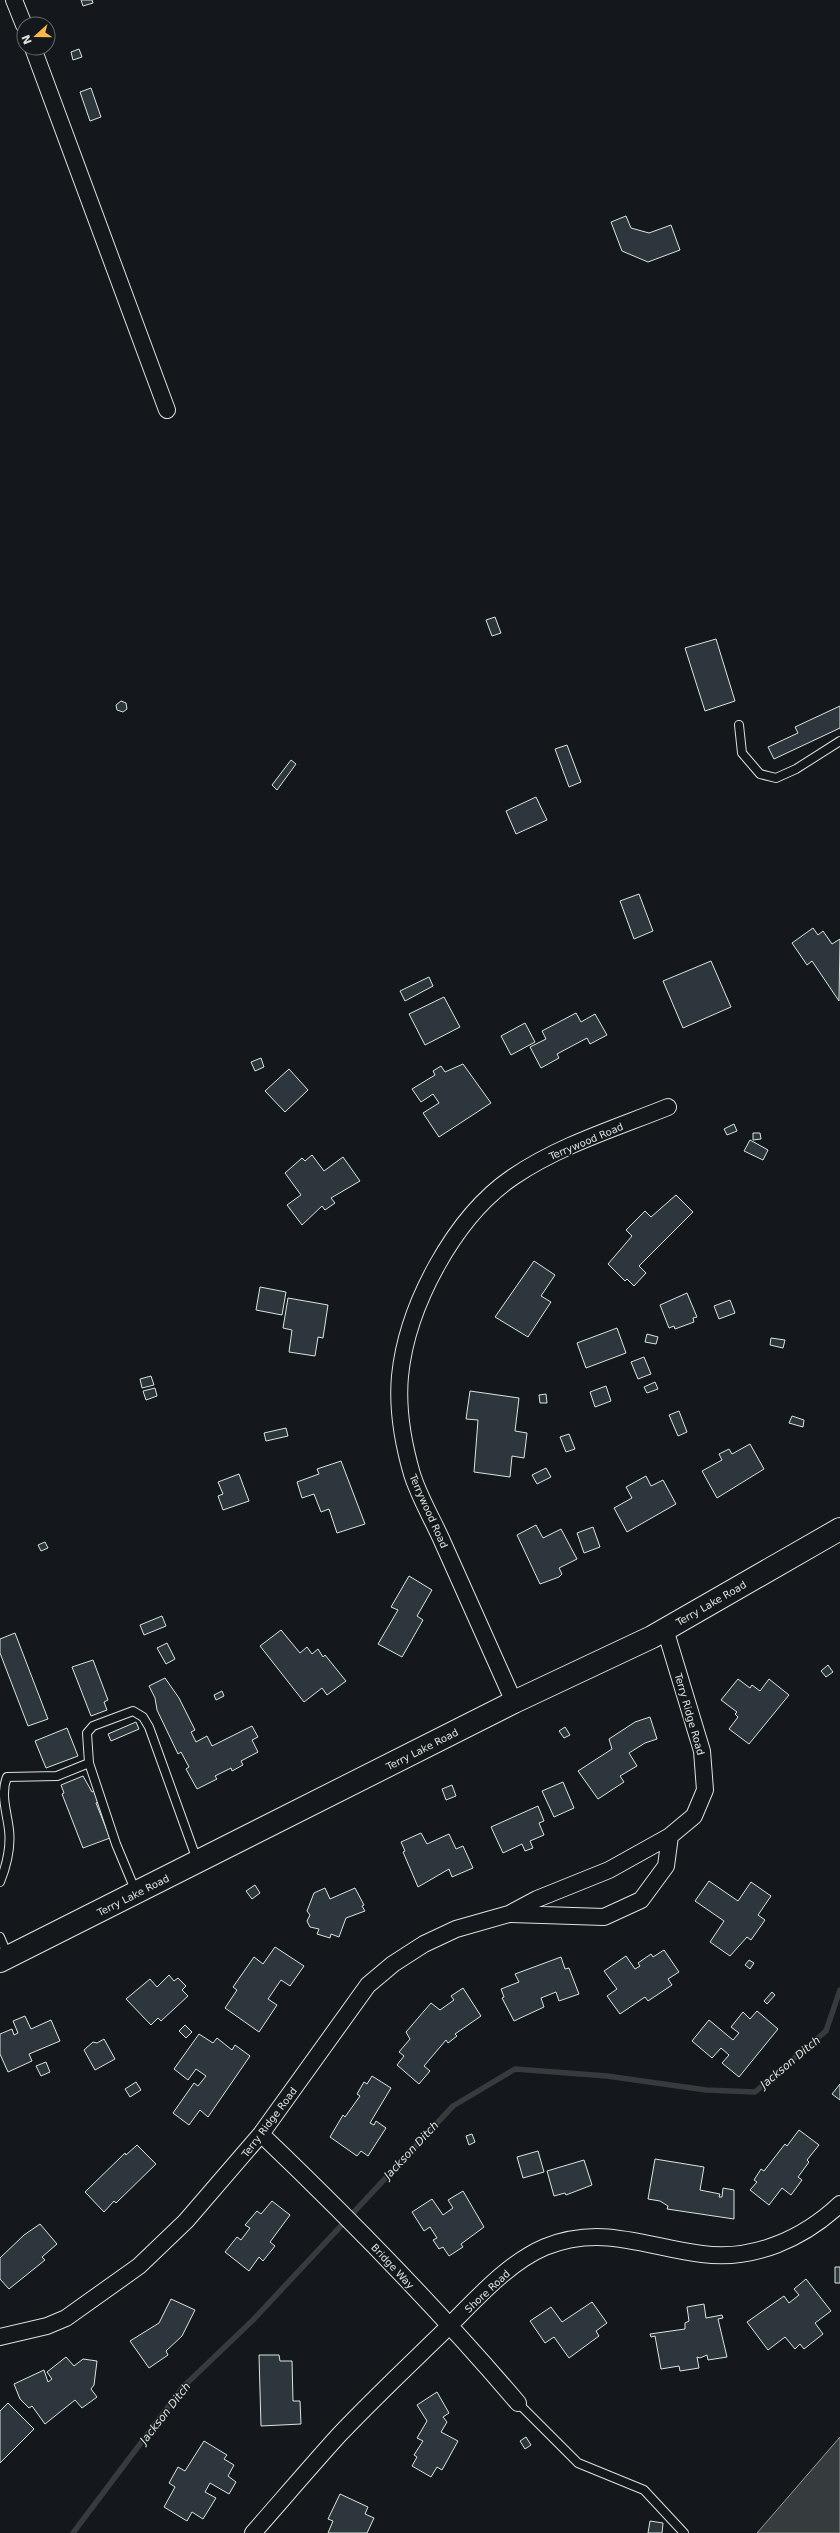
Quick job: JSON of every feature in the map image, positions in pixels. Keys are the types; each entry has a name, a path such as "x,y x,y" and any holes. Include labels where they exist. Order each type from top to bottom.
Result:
{"main road":[{"name":"Terry Lake Road","path":"3,1951 137,1893 514,1702 665,1629 840,1529"}],"street":[{"path":"14,0 20,16"},
{"path":"36,56 167,410"},
{"name":"Terrywood Road","path":"514,1702 412,1475 401,1426 400,1376 411,1324 428,1282 459,1232 483,1202 512,1178 554,1152 668,1107"},
{"name":"Terry Ridge Road","path":"0,2337 47,2326 66,2318 93,2301 139,2266 186,2221 262,2134 368,1984 392,1964 424,1944 456,1929 509,1914 537,1899 609,1870 670,1836 694,1816 705,1790 702,1751 665,1629"},
{"name":"Terry Ridge Road","path":"509,1914 604,1917 640,1900 666,1866 670,1836"},
{"name":"Bridge Way","path":"262,2134 341,2211 449,2326 518,2404"},
{"name":"Shore Road","path":"253,2533 340,2434 449,2326 505,2272 545,2248 579,2238 615,2236 702,2254 750,2253 791,2239 825,2219 840,2204"}],"lane":[{"path":"740,725 742,753 760,774 776,778 796,769 840,741"},
{"path":"137,1893 116,1844 89,1763 87,1733 93,1726 133,1711 143,1717 149,1726 198,1863"},
{"path":"0,1882 9,1844 9,1830 0,1792 3,1783 7,1778 57,1776 89,1763"},
{"path":"518,2404 578,2463 644,2490 684,2533"}],"shaded area":[{"path":"840,2437 840,2533 757,2533"}],"building":[{"path":"81,0 92,0 93,3 83,6"},
{"path":"79,49 82,57 73,60 71,52"},
{"path":"91,88 101,117 90,121 80,92"},
{"path":"626,216 631,228 649,233 671,225 680,250 648,262 622,251 611,222"},
{"path":"495,617 501,633 492,636 486,620"},
{"path":"716,639 735,701 705,711 685,648"},
{"path":"121,701 126,703 127,709 123,712 117,710 116,705"},
{"path":"840,706 840,728 774,759 768,747 798,733 795,727"},
{"path":"567,745 581,782 569,787 555,749"},
{"path":"291,760 296,764 277,790 272,785"},
{"path":"536,797 547,820 516,834 506,811"},
{"path":"639,894 653,931 634,939 620,901"},
{"path":"813,928 818,935 823,931 832,944 840,939 839,1001 812,961 807,965 792,943"},
{"path":"711,961 731,1007 683,1028 663,981"},
{"path":"429,977 433,986 405,1001 400,991"},
{"path":"444,997 460,1027 425,1045 409,1014"},
{"path":"576,1013 581,1022 595,1014 607,1035 590,1044 587,1038 557,1054 559,1058 541,1068 530,1047 546,1039 542,1031"},
{"path":"525,1023 535,1042 511,1055 501,1036"},
{"path":"261,1058 264,1067 255,1071 251,1062"},
{"path":"463,1064 491,1103 439,1137 423,1113 439,1103 433,1094 421,1102 412,1089 435,1075 433,1071 441,1066 445,1072"},
{"path":"289,1069 308,1090 285,1112 265,1091"},
{"path":"734,1124 737,1131 727,1135 724,1129"},
{"path":"753,1133 760,1133 761,1139 753,1140"},
{"path":"750,1140 768,1150 763,1160 744,1151"},
{"path":"312,1155 324,1171 343,1157 360,1181 331,1198 335,1203 325,1210 322,1206 302,1225 287,1205 301,1195 285,1173 302,1158 305,1161"},
{"path":"676,1195 693,1212 639,1266 646,1273 634,1286 627,1279 625,1281 608,1264 632,1236 626,1230 645,1211 651,1217"},
{"path":"534,1261 555,1275 541,1296 551,1302 528,1337 495,1317"},
{"path":"260,1287 286,1292 282,1315 256,1310"},
{"path":"687,1293 697,1317 693,1318 694,1322 675,1329 674,1326 669,1328 660,1305"},
{"path":"288,1298 328,1305 323,1338 318,1337 315,1356 289,1352 292,1330 283,1328"},
{"path":"730,1300 735,1313 719,1319 714,1306"},
{"path":"617,1328 626,1353 586,1368 577,1343"},
{"path":"647,1334 658,1337 656,1344 645,1342"},
{"path":"771,1338 785,1340 783,1348 770,1345"},
{"path":"644,1357 651,1374 638,1379 631,1362"},
{"path":"151,1376 154,1385 142,1388 140,1379"},
{"path":"655,1382 658,1389 647,1393 644,1387"},
{"path":"606,1386 611,1401 595,1407 590,1392"},
{"path":"155,1388 157,1396 146,1400 143,1391"},
{"path":"470,1391 519,1398 515,1431 527,1433 524,1458 512,1456 510,1477 474,1472 478,1420 466,1419"},
{"path":"546,1394 547,1403 540,1403 539,1395"},
{"path":"679,1411 687,1432 678,1436 669,1415"},
{"path":"792,1416 804,1420 803,1427 789,1423"},
{"path":"286,1428 288,1436 266,1441 264,1433"},
{"path":"569,1434 575,1449 566,1452 560,1437"},
{"path":"750,1444 764,1469 717,1498 702,1471 722,1460 719,1454 729,1449 732,1454"},
{"path":"341,1461 365,1524 337,1533 329,1509 321,1512 314,1494 302,1498 297,1482 319,1474 317,1469"},
{"path":"546,1468 551,1477 537,1484 532,1475"},
{"path":"239,1474 249,1501 223,1510 218,1496 223,1494 218,1482"},
{"path":"646,1476 651,1486 663,1480 676,1504 627,1532 614,1508 632,1498 626,1487"},
{"path":"536,1525 543,1538 561,1529 577,1559 559,1568 562,1574 559,1577 540,1584 517,1535"},
{"path":"593,1527 600,1547 584,1553 577,1533"},
{"path":"45,1542 48,1548 41,1551 38,1545"},
{"path":"409,1576 432,1590 417,1616 423,1620 402,1657 378,1644 398,1610 391,1607"},
{"path":"162,1616 166,1626 144,1635 140,1625"},
{"path":"281,1630 300,1653 307,1647 312,1654 318,1649 323,1657 325,1655 346,1681 327,1695 322,1688 304,1702 260,1646"},
{"path":"15,1633 48,1719 28,1726 0,1653 0,1639"},
{"path":"167,1643 175,1659 166,1664 157,1648"},
{"path":"93,1660 108,1700 104,1702 107,1710 91,1716 72,1667"},
{"path":"828,1665 833,1672 826,1677 821,1671"},
{"path":"165,1678 179,1698 195,1730 191,1732 196,1742 207,1736 212,1746 252,1726 258,1737 252,1740 258,1752 241,1761 243,1765 232,1771 231,1768 215,1776 217,1779 197,1789 186,1769 189,1767 181,1752 178,1754 157,1710 155,1698 149,1686"},
{"path":"738,1679 750,1688 752,1685 760,1691 769,1679 789,1695 749,1744 729,1729 738,1717 735,1714 737,1712 721,1700"},
{"path":"222,1691 224,1696 216,1700 214,1695"},
{"path":"650,1717 657,1739 645,1743 629,1753 637,1766 620,1776 624,1782 598,1799 578,1771 612,1749 609,1739 635,1722"},
{"path":"136,1722 139,1729 111,1741 108,1734"},
{"path":"565,1727 570,1735 564,1738 559,1731"},
{"path":"67,1728 78,1756 46,1768 35,1741"},
{"path":"83,1776 92,1792 94,1791 98,1802 96,1803 110,1838 83,1848 62,1794 64,1793 61,1785"},
{"path":"563,1782 574,1808 554,1817 542,1791"},
{"path":"452,1785 456,1796 446,1800 442,1789"},
{"path":"538,1806 544,1821 539,1823 544,1835 530,1841 533,1848 525,1851 522,1844 503,1853 491,1827"},
{"path":"421,1833 427,1844 449,1834 456,1849 463,1846 473,1868 452,1877 449,1869 418,1887 403,1852 405,1851 401,1842"},
{"path":"709,1881 738,1901 751,1882 771,1896 758,1915 765,1920 751,1940 747,1937 730,1956 710,1942 724,1921 695,1901"},
{"path":"255,1885 260,1893 252,1899 246,1891"},
{"path":"325,1888 330,1899 355,1888 364,1905 362,1906 365,1911 346,1918 339,1937 331,1934 330,1938 317,1934 319,1929 310,1927 307,1921 310,1915 307,1911 314,1893"},
{"path":"275,1947 304,1966 290,1986 281,1980 268,1999 277,2005 259,2032 225,2008 237,1990 233,1987 254,1957 263,1964"},
{"path":"664,1950 679,1972 668,1979 672,1985 648,2001 645,1997 620,2014 607,1996 617,1989 604,1971 626,1956 635,1969 640,1966 638,1963 651,1954 653,1957"},
{"path":"561,1957 565,1969 569,1968 579,1994 559,2001 556,1992 541,1998 544,2007 514,2021 502,1998 504,1997 501,1989 519,1982 515,1974"},
{"path":"749,1960 754,1963 750,1969 745,1965"},
{"path":"169,1975 174,1981 178,1978 186,1986 182,1990 188,1996 161,2021 158,2018 151,2025 126,1999 150,1979 157,1987"},
{"path":"463,1988 481,2016 455,2034 457,2036 448,2043 446,2040 424,2066 430,2071 419,2084 397,2065 404,2056 399,2052 410,2039 406,2032 431,2003 440,2010 454,2000 451,1996"},
{"path":"772,1992 775,1995 767,2004 764,2001"},
{"path":"757,2011 778,2029 739,2077 722,2063 729,2055 721,2048 712,2058 692,2041 709,2020 733,2040 739,2033 731,2027 743,2012 750,2019"},
{"path":"25,2016 31,2029 51,2020 60,2041 29,2054 32,2061 8,2072 0,2054 0,2034 12,2029 14,2035 18,2033 13,2021"},
{"path":"185,2025 192,2032 186,2038 179,2031"},
{"path":"199,2034 213,2043 217,2038 232,2050 235,2045 250,2056 208,2117 200,2110 189,2125 173,2113 194,2083 198,2086 206,2076 196,2069 188,2080 174,2069"},
{"path":"104,2039 115,2059 95,2070 84,2050 93,2042 97,2043"},
{"path":"46,2062 50,2072 41,2076 36,2066"},
{"path":"372,2076 391,2088 370,2123 374,2125 376,2121 386,2128 368,2156 361,2151 357,2156 330,2137 343,2115 345,2117 360,2096 357,2094 364,2082 367,2084"},
{"path":"136,2082 141,2090 130,2097 125,2089"},
{"path":"840,2084 840,2100 832,2094"},
{"path":"799,2130 819,2145 807,2160 809,2162 798,2177 802,2180 791,2195 782,2188 769,2205 750,2190 757,2182 754,2180 761,2169 764,2171 785,2144 787,2146"},
{"path":"472,2134 475,2142 469,2145 466,2136"},
{"path":"137,2145 156,2164 116,2203 114,2201 104,2212 85,2192 125,2153 126,2155"},
{"path":"538,2151 544,2172 523,2178 517,2157"},
{"path":"655,2159 704,2167 700,2190 720,2194 719,2197 722,2197 723,2188 734,2190 734,2219 667,2209 668,2206 660,2201 648,2199"},
{"path":"584,2160 592,2185 566,2195 565,2193 554,2196 547,2171"},
{"path":"463,2191 484,2227 461,2244 463,2247 449,2256 443,2247 439,2249 433,2240 437,2238 430,2227 424,2231 412,2212 432,2199 443,2215 453,2208 448,2200"},
{"path":"272,2201 290,2215 270,2242 275,2246 263,2261 259,2257 249,2271 225,2252 237,2237 241,2240 250,2228 245,2225 257,2211 261,2214"},
{"path":"40,2224 57,2244 42,2257 45,2260 9,2289 0,2279 0,2258 24,2235"},
{"path":"835,2267 840,2267 840,2283 835,2283"},
{"path":"806,2279 831,2311 815,2323 823,2334 804,2349 800,2344 795,2349 785,2337 768,2350 747,2322 784,2296 789,2303 799,2295 794,2289"},
{"path":"171,2299 195,2310 182,2336 166,2351 168,2355 149,2368 130,2341 159,2323"},
{"path":"592,2302 607,2323 596,2331 599,2336 569,2358 554,2337 545,2343 530,2321 551,2307 562,2322"},
{"path":"704,2304 706,2318 722,2315 723,2318 718,2319 727,2357 708,2360 707,2355 700,2358 697,2357 699,2368 680,2371 679,2366 661,2369 655,2336 651,2337 650,2334 685,2329 685,2323 689,2321 687,2307"},
{"path":"259,2355 279,2355 280,2361 292,2361 293,2401 300,2401 301,2424 261,2426"},
{"path":"66,2357 74,2366 83,2359 97,2361 94,2385 91,2389 97,2397 82,2408 75,2400 45,2424 32,2406 29,2408 20,2399 14,2384 44,2370 48,2382 52,2379 47,2372"},
{"path":"437,2392 449,2413 443,2417 447,2422 441,2432 458,2441 442,2470 437,2467 431,2477 412,2466 417,2457 414,2455 423,2441 417,2438 427,2421 417,2405"},
{"path":"8,2403 34,2429 0,2463 0,2411"},
{"path":"526,2437 531,2445 525,2449 520,2441"},
{"path":"204,2441 227,2455 224,2459 234,2465 228,2476 236,2482 229,2494 210,2483 205,2492 216,2498 203,2519 192,2512 187,2521 164,2507 175,2487 169,2483 178,2467 185,2471"},
{"path":"340,2494 368,2507 365,2514 374,2518 367,2533 328,2533 333,2521 328,2519"},
{"path":"650,2521 663,2523 662,2533 648,2533"}],"waterway":[{"name":"Jackson Ditch","path":"73,2533 183,2387 253,2320 453,2106 515,2069 607,2076 706,2090 755,2092 826,2031 840,1990"}]}
